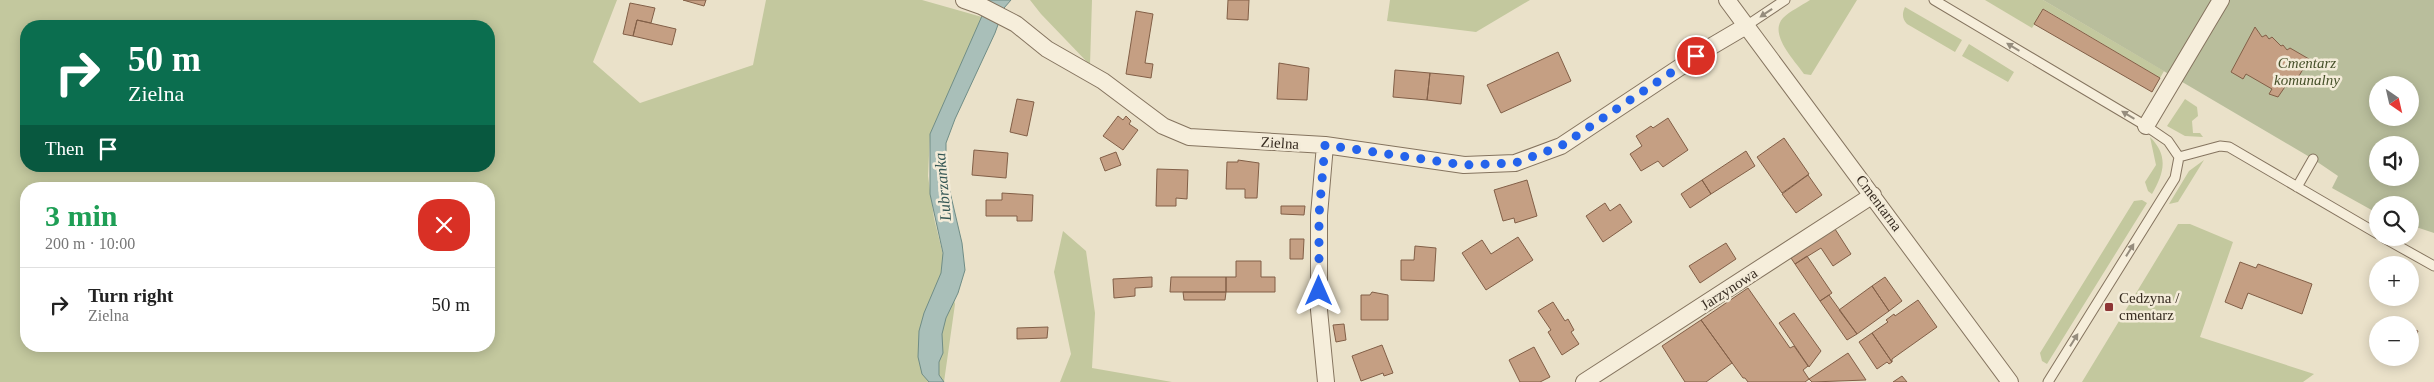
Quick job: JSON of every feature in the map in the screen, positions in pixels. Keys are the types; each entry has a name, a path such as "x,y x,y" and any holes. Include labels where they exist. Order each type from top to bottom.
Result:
{"street":[{"name":"Zielna","path":"964,0 981,6 1016,24 1047,48 1103,81 1163,126 1189,137 1325,145 1464,165 1515,163 1561,146 1712,46 1746,26"},
{"name":"Cmentarna","path":"1727,0 2010,382"},
{"path":"2146,126 2221,0"},
{"path":"1325,145 1319,215 1319,310 1326,382"},
{"name":"Jarzynowa","path":"1584,382 1873,195"}],"lane":[{"path":"1746,26 1785,0"},
{"path":"1934,0 2146,126 2168,141 2179,157 2175,178 2048,382"},
{"path":"2179,157 2220,146 2229,147 2369,229"},
{"path":"2297,187 2313,159"},
{"path":"2398,246 2434,266"}],"green space":[{"path":"0,0 617,0 593,62 640,103 753,65 766,0 922,0 982,17 930,134 928,176 934,218 955,304 944,382 0,382"},
{"path":"1030,0 1092,0 1090,65 1041,14"},
{"path":"1390,0 1530,0 1476,32 1387,21"},
{"path":"1810,0 1857,0 1811,75 1804,74 1795,62 1785,47 1779,32 1779,24 1783,18"},
{"path":"1985,0 2043,0 2164,71 2160,78 2044,9 2032,28"},
{"name":"Cmentarz komunalny","path":"2043,0 2434,0 2434,233 2419,228 2419,196 2369,196 2369,209 2332,188 2338,176 2313,159"},
{"path":"1905,7 1962,40 1955,52 1907,24 1903,16"},
{"path":"1969,44 2014,72 2008,82 1962,56"},
{"path":"2185,99 2197,107 2198,116 2192,121 2193,133 2200,133 2203,137 2185,136 2167,126"},
{"path":"2150,137 2160,151 2163,165 2162,172 2152,194 2148,191 2145,182 2156,165"},
{"path":"2204,160 2178,202 2169,204 2189,171"},
{"path":"2142,200 2147,203 2047,364 2042,361 2040,353 2134,201"},
{"path":"2178,224 2190,224 2233,242 2200,337 2314,374 2303,382 2082,382"},
{"path":"1063,231 1086,251 1095,313 1092,368 1172,382 1060,382 1071,354 1054,272"}],"water":[{"name":"Lubrzanka","path":"989,0 1011,0 1004,8 995,33 955,119 946,143 946,175 962,243 965,270 958,293 946,318 942,334 943,353 939,362 939,375 944,382 929,382 922,374 918,357 919,331 924,313 941,273 943,253 930,194 930,134"}],"building":[{"path":"683,0 706,0 704,6"},
{"path":"1228,0 1249,0 1248,20 1227,19"},
{"path":"630,3 655,8 651,23 637,20 633,36 623,34"},
{"path":"2043,9 2160,78 2152,92 2034,24"},
{"path":"1136,11 1153,14 1145,63 1153,64 1151,78 1126,74"},
{"path":"637,20 676,29 672,45 633,36"},
{"path":"2255,27 2262,37 2266,35 2269,39 2272,37 2287,50 2290,48 2309,59 2296,81 2291,78 2278,97 2269,94 2272,89 2246,74 2243,79 2231,72"},
{"path":"1558,52 1571,81 1501,113 1487,85"},
{"path":"1279,63 1309,68 1307,100 1277,99"},
{"path":"1395,70 1430,73 1427,100 1393,97"},
{"path":"1430,73 1464,76 1461,104 1427,100"},
{"path":"1017,99 1034,102 1027,136 1010,132"},
{"path":"1118,116 1123,120 1126,116 1131,121 1129,124 1138,130 1123,150 1103,136"},
{"path":"1668,118 1688,150 1663,167 1658,161 1641,171 1630,154 1642,146 1636,136"},
{"path":"1784,138 1809,174 1782,193 1757,157"},
{"path":"974,150 1008,153 1006,178 972,175"},
{"path":"1746,151 1755,166 1711,194 1702,180"},
{"path":"1116,152 1121,165 1105,171 1100,158"},
{"path":"1238,160 1259,163 1257,198 1245,198 1245,189 1226,189 1227,162 1238,162"},
{"path":"1157,169 1188,170 1187,199 1176,198 1176,206 1156,206"},
{"path":"1808,175 1822,195 1796,213 1782,194"},
{"path":"1527,180 1537,216 1515,223 1514,218 1503,221 1494,190"},
{"path":"1702,180 1711,194 1690,208 1681,194"},
{"path":"1002,193 1033,195 1032,221 1017,221 1017,216 986,216 986,200 1002,200"},
{"path":"1605,203 1610,211 1620,204 1632,222 1603,242 1586,216"},
{"path":"1281,206 1305,206 1304,215 1281,214"},
{"path":"1835,229 1851,254 1833,266 1821,248 1795,264 1791,258"},
{"path":"1518,237 1533,260 1486,290 1462,253 1482,240 1491,254"},
{"path":"1290,239 1304,239 1303,259 1290,259"},
{"path":"1726,243 1736,259 1700,283 1689,266"},
{"path":"1415,246 1436,248 1434,281 1401,280 1401,260 1414,260"},
{"path":"1807,256 1832,293 1820,301 1795,264"},
{"path":"1236,261 1261,261 1261,277 1275,277 1275,292 1226,292 1226,277 1236,277"},
{"path":"2240,262 2256,268 2258,264 2312,284 2302,314 2248,293 2242,309 2225,302"},
{"path":"1152,277 1152,287 1135,288 1135,296 1114,298 1113,279"},
{"path":"1171,277 1226,277 1226,292 1170,292"},
{"path":"1885,277 1902,301 1889,311 1872,286"},
{"path":"1872,286 1889,311 1857,334 1839,310"},
{"path":"1748,288 1790,348 1794,346 1808,366 1803,370 1809,379 1805,382 1748,382 1743,378 1701,320"},
{"path":"1183,292 1226,292 1225,300 1184,300"},
{"path":"1372,292 1388,295 1388,320 1361,320 1361,295 1370,295"},
{"path":"1829,295 1857,334 1847,340 1820,301"},
{"path":"1918,300 1937,327 1892,359 1892,362 1872,333 1888,322 1886,320 1894,314 1895,316"},
{"path":"1553,302 1565,321 1568,319 1574,330 1571,332 1579,344 1562,355 1548,332 1551,330 1538,311"},
{"path":"1794,313 1821,351 1809,367 1779,323"},
{"path":"1701,320 1732,363 1706,382 1685,382 1662,346"},
{"path":"1344,324 1346,340 1336,342 1333,325"},
{"path":"1048,327 1047,338 1017,339 1017,328"},
{"path":"1872,333 1892,362 1889,364 1887,362 1877,369 1859,342"},
{"path":"1382,345 1393,373 1384,376 1383,373 1361,381 1352,356"},
{"path":"1534,347 1550,377 1540,382 1520,382 1509,360"},
{"path":"1848,353 1866,380 1812,382 1809,379"},
{"path":"1902,376 1907,382 1893,382"}],"place":[{"name":"Cedzyna / cmentarz","path":"2109,307"}],"route":[{"path":"1319,291 1319,215 1325,145 1464,165 1515,163 1561,146 1696,56"}]}
